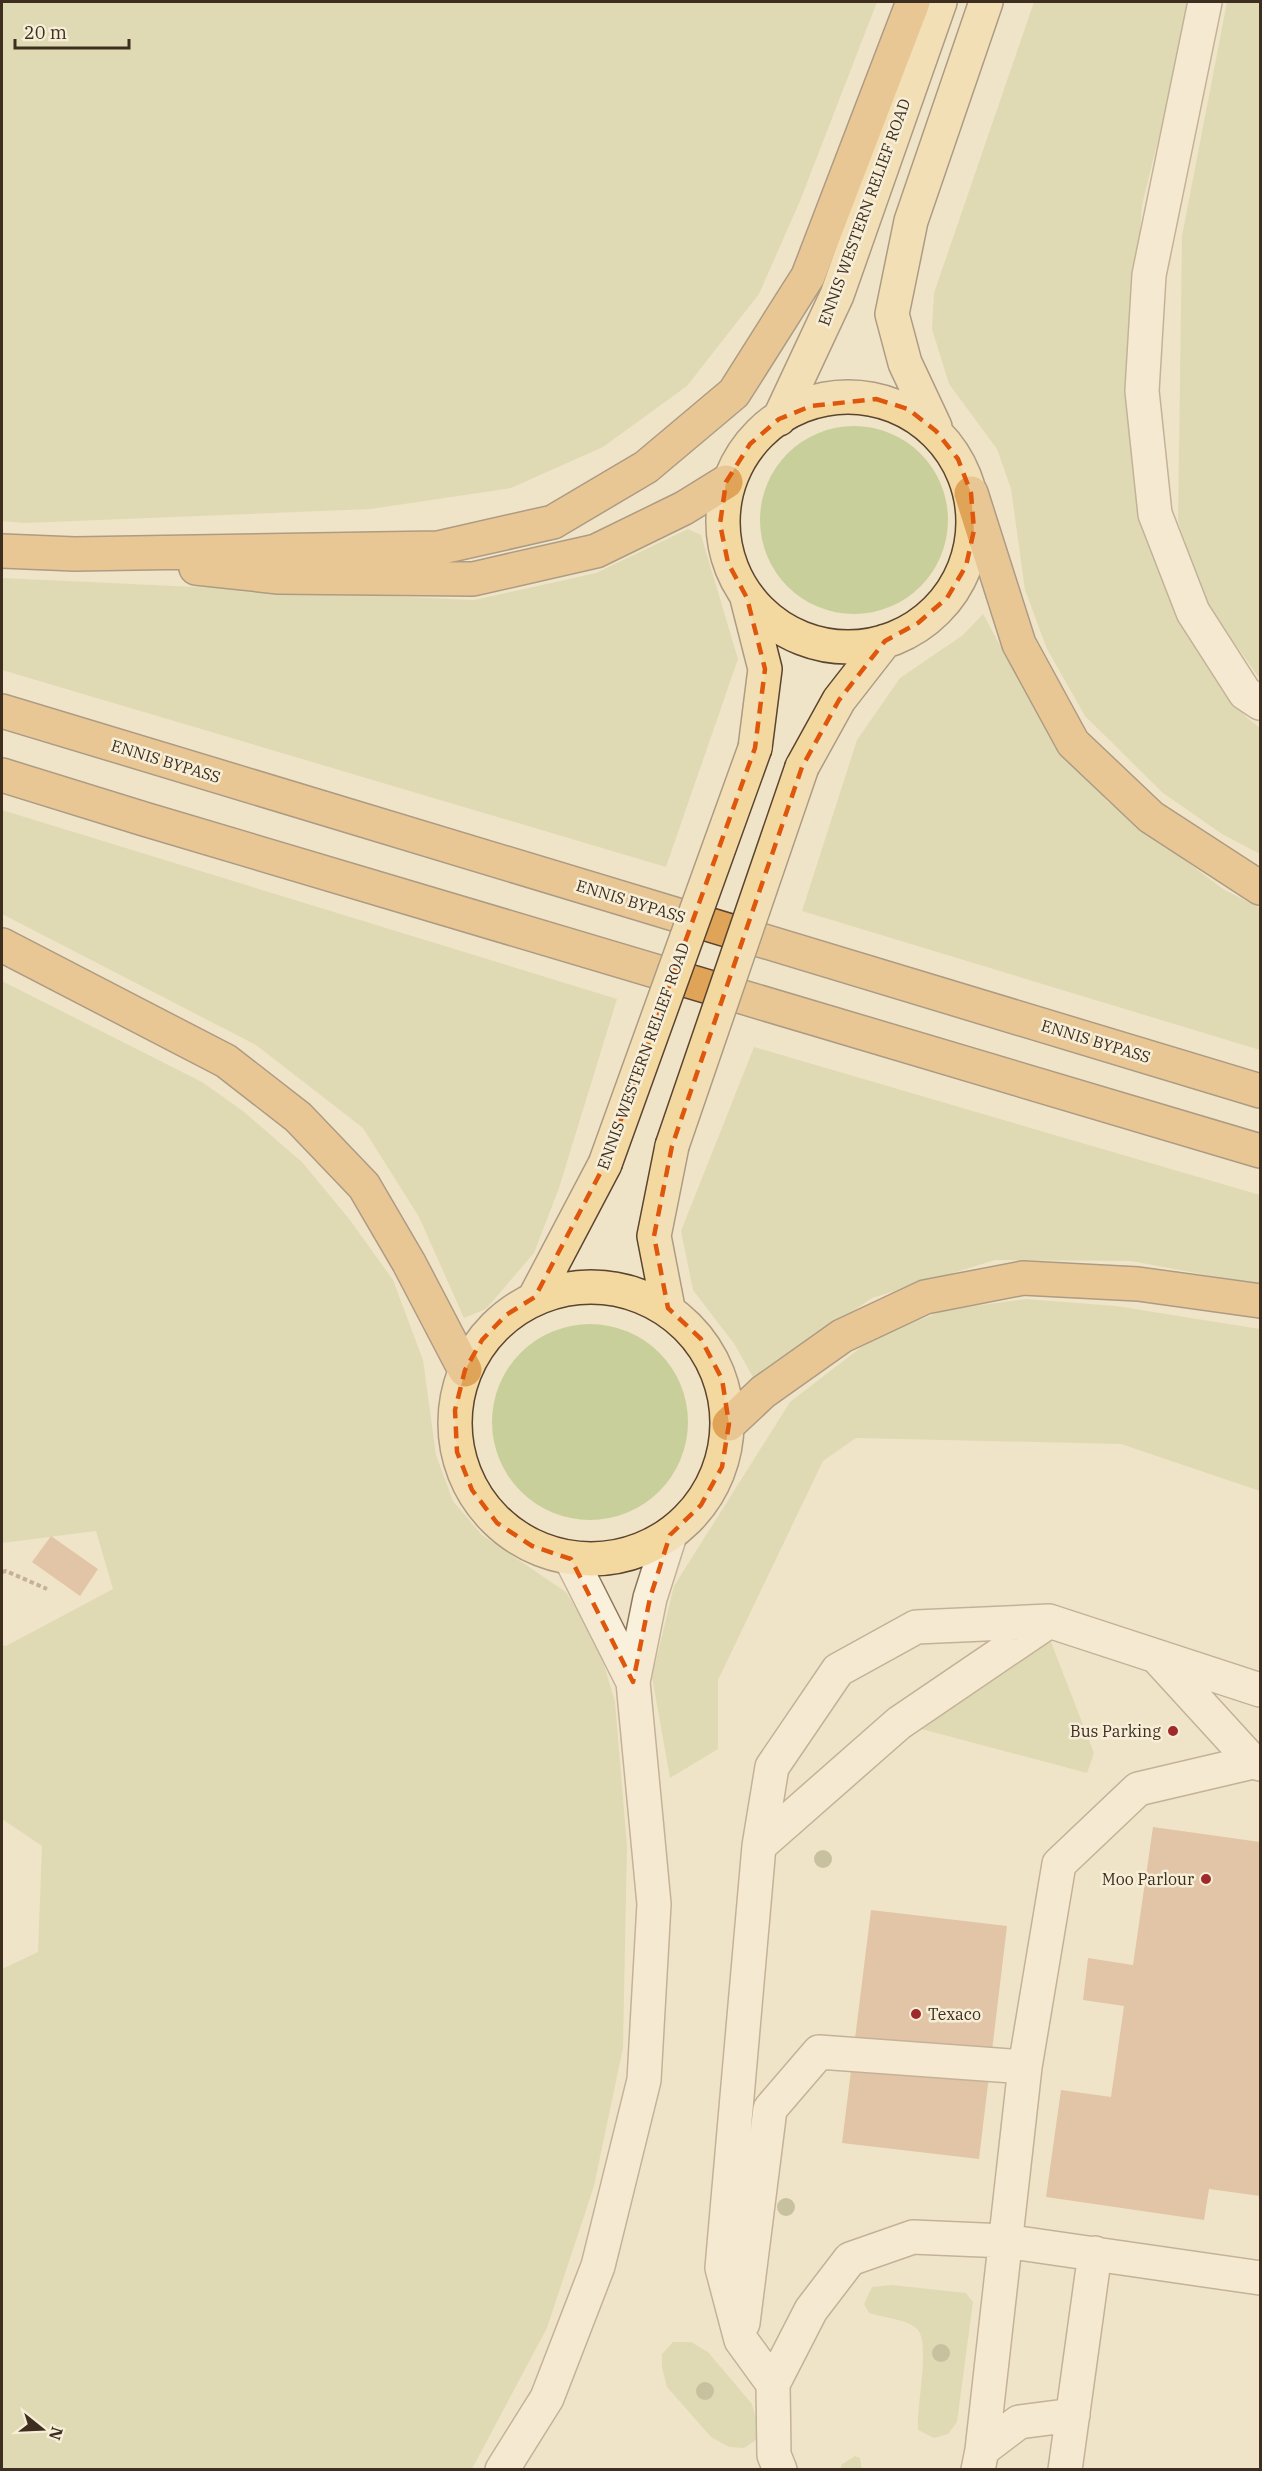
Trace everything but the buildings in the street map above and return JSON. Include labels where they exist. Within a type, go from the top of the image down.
[{"type":"highway","points":[[2,551],[75,554],[438,548],[553,522],[646,467],[734,393],[808,276],[913,2]]},
{"type":"highway","points":[[75,554],[279,578],[473,579],[596,551],[684,508],[726,482]]},
{"type":"highway","points":[[971,493],[1019,644],[1073,743],[1151,817],[1260,888]]},
{"type":"highway","name":"ENNIS BYPASS","points":[[2,711],[1260,1091]]},
{"type":"highway","points":[[2,775],[1260,1151]]},
{"type":"highway","points":[[2,945],[226,1061],[298,1117],[364,1186],[409,1263],[465,1370]]},
{"type":"highway","points":[[729,1424],[764,1392],[842,1336],[925,1297],[1023,1278],[1138,1284],[1260,1302]]},
{"type":"main road","name":"ENNIS WESTERN RELIEF ROAD","points":[[779,419],[837,295],[940,2]]},
{"type":"main road","points":[[936,431],[908,410],[876,399],[843,399],[811,405],[779,419],[750,444],[726,482],[720,524],[728,563],[747,598],[776,626],[811,642],[848,647],[885,641],[918,623],[946,598],[966,566],[974,530],[971,493],[958,459],[936,431],[905,363],[892,314],[911,221],[986,2]]},
{"type":"main road","name":"ENNIS WESTERN RELIEF ROAD","points":[[535,1297],[605,1164],[755,748],[765,669],[747,598]]},
{"type":"main road","points":[[668,1308],[654,1236],[672,1146],[802,767],[839,700],[885,641]]},
{"type":"main road","points":[[580,1286],[625,1289],[668,1308],[700,1339],[722,1379],[729,1424],[722,1467],[701,1505],[670,1535],[639,1552],[606,1560],[571,1559],[532,1546],[497,1523],[472,1490],[458,1452],[455,1410],[465,1370],[482,1340],[506,1316],[535,1297],[580,1286]]},
{"type":"street","points":[[1205,2],[1149,275],[1142,391],[1155,514],[1193,612],[1245,693],[1260,703]]},
{"type":"street","points":[[502,2469],[547,2398],[598,2266],[644,2080],[654,1904],[633,1682],[650,1598],[670,1535]]},
{"type":"street","points":[[571,1559],[633,1682]]},
{"type":"street","points":[[759,1846],[899,1723],[1049,1621]]},
{"type":"street","points":[[773,2384],[741,2340],[722,2268],[759,1846],[772,1767],[838,1670],[916,1627],[1049,1621],[1260,1690]]},
{"type":"street","points":[[1156,1656],[1257,1763]]},
{"type":"street","points":[[980,2460],[1025,2067],[1059,1864],[1138,1789],[1257,1763]]},
{"type":"street","points":[[741,2340],[770,2109],[819,2052],[1025,2067]]},
{"type":"street","points":[[774,2465],[773,2384],[811,2310],[850,2259],[913,2237],[1005,2241],[1260,2278]]},
{"type":"street","points":[[1065,2469],[1095,2253]]},
{"type":"street","points":[[980,2460],[1018,2422],[1073,2415]]},
{"type":"path","points":[[2,1572],[6,1571],[47,1589]]},
{"type":"highlighted area","points":[[876,399],[908,409],[936,431],[958,459],[971,493],[974,530],[966,566],[947,598],[918,623],[885,641],[839,700],[802,767],[672,1146],[654,1236],[668,1308],[701,1339],[722,1379],[729,1424],[722,1467],[701,1505],[670,1535],[650,1598],[633,1682],[571,1559],[532,1546],[497,1523],[472,1490],[457,1452],[455,1410],[465,1370],[482,1340],[506,1315],[535,1297],[605,1164],[755,748],[765,669],[747,598],[728,563],[720,524],[726,482],[750,444],[779,419],[811,406]]},
{"type":"green space","points":[[2,2],[877,2],[800,201],[759,294],[687,386],[603,447],[511,488],[371,509],[25,523],[2,521]]},
{"type":"green space","points":[[1034,2],[1192,2],[1142,205],[1127,416],[1144,535],[1189,634],[1246,717],[1260,728],[1260,854],[1222,834],[1163,793],[1085,716],[1047,649],[1025,590],[1011,489],[997,449],[949,384],[932,329],[934,293]]},
{"type":"green space","points":[[1227,2],[1260,2],[1260,679],[1206,603],[1178,521],[1182,236]]},
{"type":"green space","points":[[854,426],[881,430],[898,437],[920,454],[937,476],[944,493],[948,520],[944,547],[937,564],[920,586],[898,603],[881,610],[854,614],[827,610],[810,603],[788,586],[771,564],[764,547],[760,520],[764,493],[771,476],[788,454],[810,437],[827,430]]},
{"type":"green space","points":[[688,529],[701,535],[738,659],[666,867],[2,670],[2,578],[474,600],[596,573]]},
{"type":"green space","points":[[983,614],[1039,716],[1107,801],[1223,889],[1260,908],[1260,1050],[802,911],[857,740],[900,678],[963,635]]},
{"type":"green space","points":[[2,810],[617,999],[559,1188],[534,1253],[486,1309],[464,1318],[419,1217],[363,1128],[256,1045],[2,914]]},
{"type":"green space","points":[[2,981],[202,1082],[243,1111],[302,1162],[350,1220],[393,1280],[423,1360],[436,1455],[453,1501],[482,1535],[566,1592],[598,1644],[615,1702],[627,1846],[623,2048],[594,2186],[547,2328],[472,2469],[2,2469],[2,1969],[38,1952],[42,1846],[2,1819],[2,1645],[6,1646],[113,1589],[96,1531],[2,1543]]},
{"type":"green space","points":[[754,1047],[1260,1195],[1260,1285],[1131,1261],[995,1260],[872,1298],[754,1379],[735,1345],[693,1290],[681,1231]]},
{"type":"green space","points":[[1026,1299],[1116,1306],[1260,1329],[1260,1491],[1121,1444],[856,1438],[823,1461],[718,1680],[718,1749],[670,1778],[652,1677],[674,1586],[790,1402],[873,1338],[945,1310]]},
{"type":"green space","points":[[590,1324],[609,1326],[636,1336],[652,1346],[666,1360],[680,1385],[686,1403],[688,1422],[686,1441],[676,1468],[666,1484],[652,1498],[627,1512],[609,1518],[590,1520],[571,1518],[544,1508],[528,1498],[514,1484],[500,1459],[494,1441],[492,1422],[494,1403],[504,1376],[514,1360],[528,1346],[553,1332],[571,1326]]},
{"type":"green space","points":[[1029,1635],[1051,1642],[1094,1753],[1087,1773],[899,1723]]},
{"type":"green space","points":[[892,2285],[966,2293],[973,2302],[957,2422],[948,2434],[934,2438],[918,2430],[923,2347],[917,2329],[902,2321],[869,2313],[864,2304],[872,2287]]},
{"type":"green space","points":[[673,2342],[691,2342],[708,2352],[752,2404],[758,2426],[756,2440],[744,2448],[729,2447],[711,2437],[667,2387],[662,2368],[662,2354]]},
{"type":"green space","points":[[855,2456],[860,2458],[862,2469],[841,2469],[841,2465]]},
{"type":"place","name":"Bus Parking","points":[[1173,1731]]},
{"type":"place","name":"Moo Parlour","points":[[1206,1879]]},
{"type":"place","name":"Texaco","points":[[916,2014]]}]
